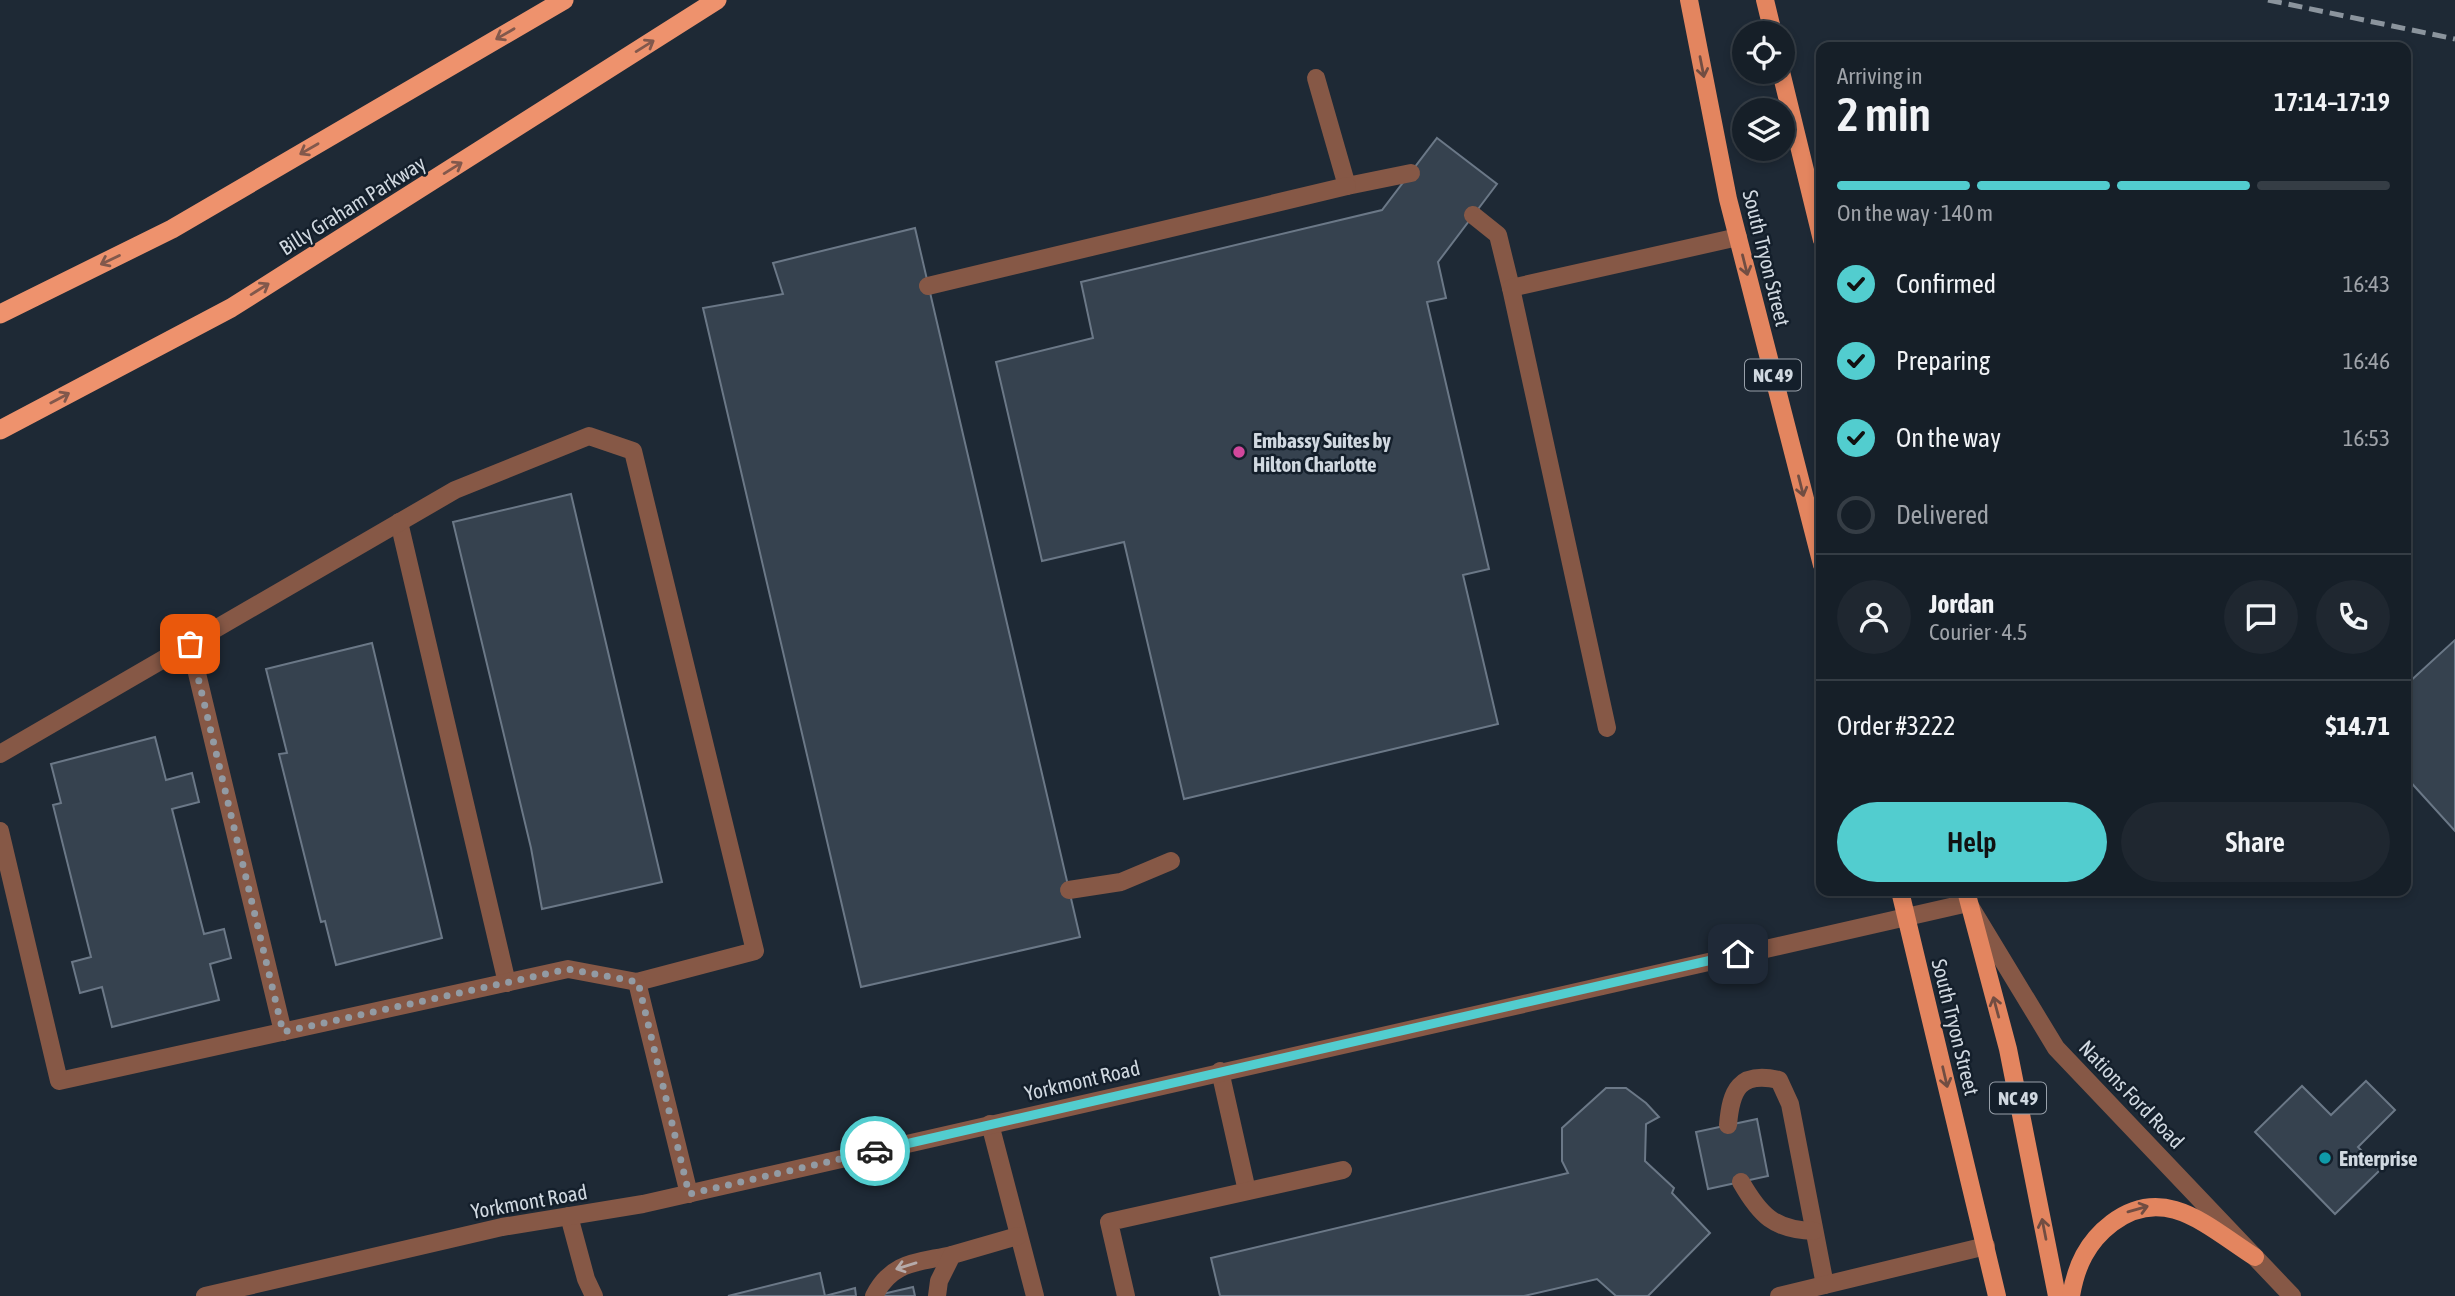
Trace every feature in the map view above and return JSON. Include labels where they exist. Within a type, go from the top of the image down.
[{"type":"highway","points":[[0,314],[172,229],[564,0]]},
{"type":"highway","name":"Billy Graham Parkway","points":[[0,430],[231,307],[717,0]]},
{"type":"main road","name":"South Tryon Street","points":[[1689,0],[1738,237],[1816,542]]},
{"type":"main road","points":[[1785,84],[1816,215]]},
{"type":"main road","name":"South Tryon Street","points":[[1900,896],[1997,1296]]},
{"type":"main road","name":"South Tryon Street","points":[[1967,897],[2008,1049],[2057,1296]]},
{"type":"main road","points":[[2071,1296],[2081,1257],[2101,1231],[2137,1207],[2163,1205],[2188,1214],[2255,1256]]},
{"type":"street","points":[[1316,78],[1347,186]]},
{"type":"street","points":[[928,286],[1411,173]]},
{"type":"street","points":[[1473,215],[1498,235],[1607,728]]},
{"type":"street","points":[[1511,288],[1738,237]]},
{"type":"street","points":[[0,754],[455,489],[589,436],[632,451],[755,951],[638,982],[568,969],[59,1081],[0,831]]},
{"type":"street","points":[[399,522],[507,983]]},
{"type":"street","points":[[190,644],[283,1032]]},
{"type":"street","points":[[1069,890],[1122,882],[1171,861]]},
{"type":"street","name":"Yorkmont Road","points":[[205,1296],[502,1227],[689,1194],[1905,916],[1967,897]]},
{"type":"street","name":"Nations Ford Road","points":[[1967,897],[2056,1048],[2292,1296]]},
{"type":"street","points":[[638,982],[689,1194]]},
{"type":"street","points":[[1220,1071],[1247,1191]]},
{"type":"street","points":[[1728,1125],[1730,1100],[1741,1083],[1759,1076],[1779,1080],[1790,1104],[1825,1284]]},
{"type":"street","points":[[990,1124],[1035,1296]]},
{"type":"street","points":[[1126,1296],[1109,1222],[1343,1170]]},
{"type":"street","points":[[1741,1182],[1757,1209],[1777,1224],[1795,1231],[1814,1231]]},
{"type":"street","points":[[569,1216],[586,1279],[594,1296]]},
{"type":"street","points":[[874,1296],[883,1278],[899,1267],[1018,1236]]},
{"type":"street","points":[[1779,1296],[1986,1246]]},
{"type":"street","points":[[937,1296],[939,1281],[952,1255]]},
{"type":"building","name":"Embassy Suites by Hilton Charlotte","points":[[1437,138],[1497,184],[1438,262],[1446,298],[1427,302],[1489,569],[1463,575],[1498,724],[1184,799],[1124,542],[1042,561],[996,362],[1093,338],[1081,282],[1382,210]]},
{"type":"building","points":[[915,228],[1080,937],[861,987],[703,308],[783,294],[773,263]]},
{"type":"building","points":[[571,494],[662,882],[542,909],[531,848],[453,522]]},
{"type":"building","points":[[2455,640],[2455,831],[2411,783],[2411,680]]},
{"type":"building","points":[[372,643],[442,938],[336,965],[325,921],[321,922],[279,754],[287,753],[266,669]]},
{"type":"building","points":[[155,737],[166,780],[192,773],[199,802],[172,809],[204,934],[224,929],[231,958],[210,964],[219,1000],[112,1027],[102,987],[80,993],[72,962],[91,957],[53,805],[61,803],[51,764]]},
{"type":"building","name":"Enterprise","points":[[2366,1081],[2395,1110],[2358,1147],[2380,1170],[2335,1214],[2255,1132],[2302,1086],[2331,1115]]},
{"type":"building","points":[[1606,1088],[1626,1088],[1659,1117],[1646,1124],[1645,1161],[1674,1188],[1672,1193],[1710,1233],[1648,1296],[1616,1296],[1597,1279],[1524,1296],[1220,1296],[1211,1258],[1568,1173],[1562,1161],[1562,1128]]},
{"type":"building","points":[[1757,1119],[1768,1176],[1708,1189],[1696,1132]]},
{"type":"building","points":[[820,1273],[825,1296],[728,1296]]},
{"type":"building","points":[[913,1287],[915,1296],[874,1296]]},
{"type":"building","points":[[855,1288],[856,1296],[825,1296]]},
{"type":"railway","points":[[2268,0],[2455,39]]},
{"type":"way so far","points":[[190,644],[283,1032],[568,969],[638,982],[689,1194],[875,1151]]},
{"type":"place","name":"Embassy Suites by Hilton Charlotte","points":[[1239,452]]},
{"type":"place","name":"Enterprise","points":[[2325,1158]]},
{"type":"route","points":[[875,1151],[1738,954]]}]
